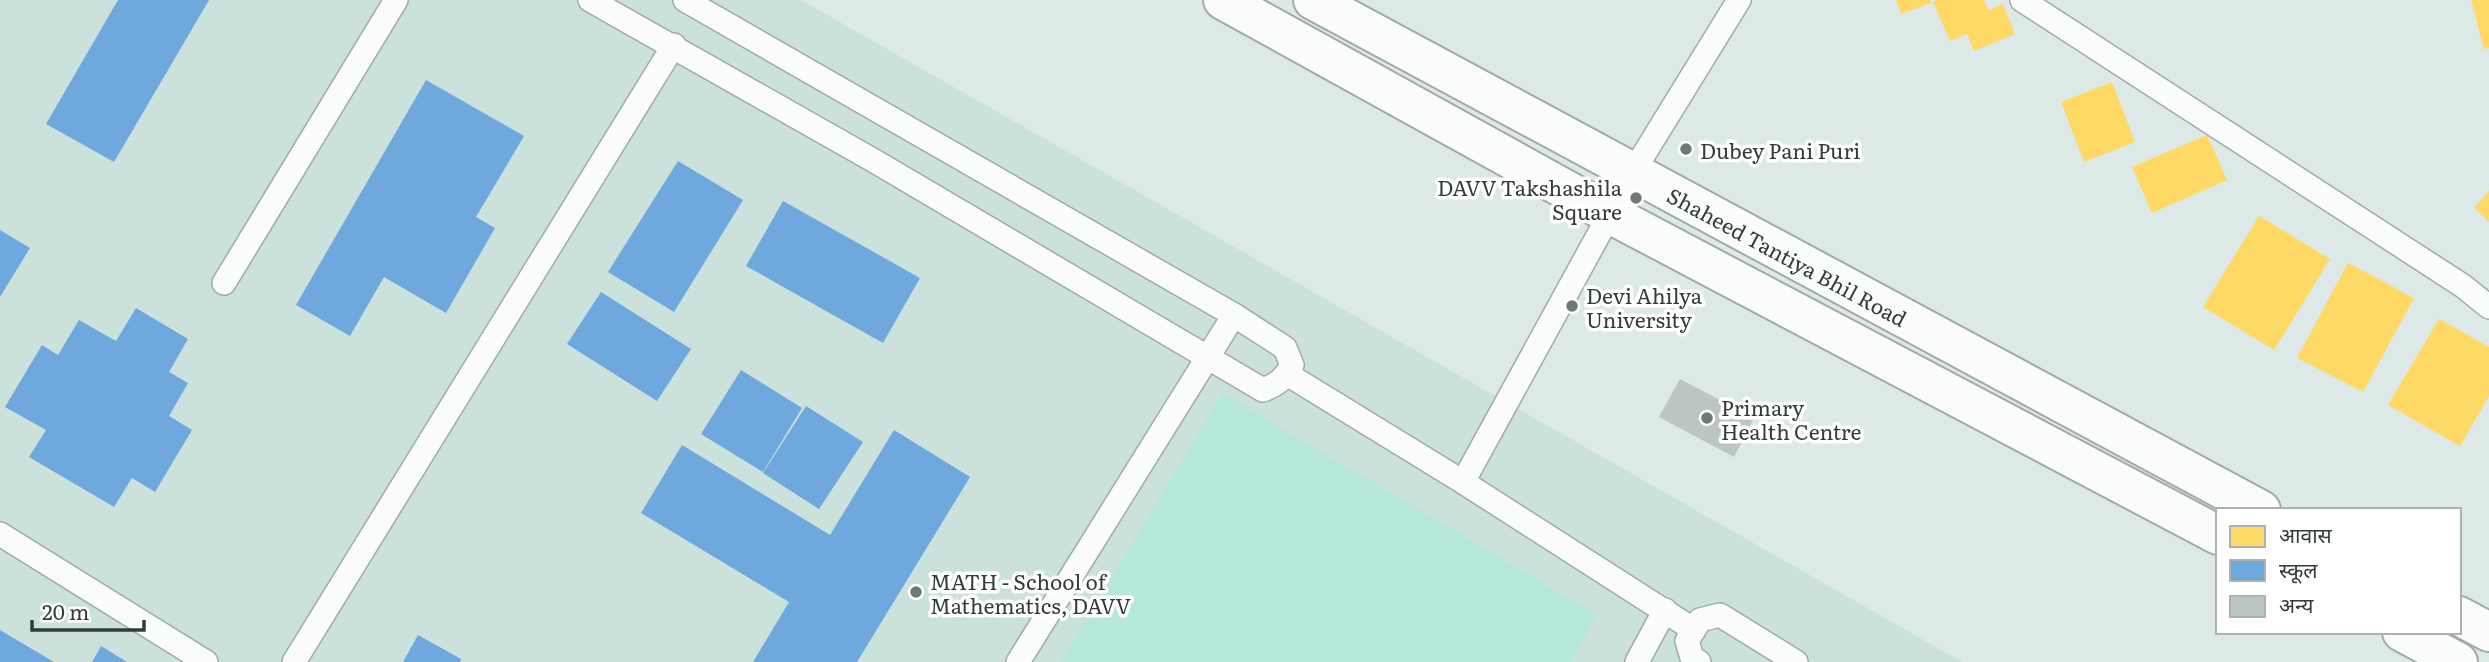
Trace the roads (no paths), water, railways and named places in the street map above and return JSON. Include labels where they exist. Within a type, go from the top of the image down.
[{"type":"main road","points":[[1223,0],[1610,214],[2216,534]]},
{"type":"main road","name":"Shaheed Tantiya Bhil Road","points":[[1313,0],[2257,508]]},
{"type":"main road","points":[[2461,617],[2489,632]]},
{"type":"main road","points":[[2406,634],[2458,662]]},
{"type":"lane","points":[[224,283],[396,0]]},
{"type":"lane","points":[[590,0],[674,46],[1263,390],[1281,383],[1287,374],[1292,365],[1285,348],[1234,315],[685,0]]},
{"type":"lane","points":[[1463,482],[1633,172],[1739,0]]},
{"type":"lane","points":[[2022,0],[2463,286],[2489,307]]},
{"type":"lane","points":[[294,662],[674,46]]},
{"type":"lane","points":[[1018,662],[1234,315]]},
{"type":"lane","points":[[1287,374],[1463,482],[1694,630]]},
{"type":"lane","points":[[0,534],[206,662]]},
{"type":"lane","points":[[1637,662],[1665,610]]},
{"type":"lane","points":[[1699,662],[1692,658],[1687,641],[1700,620],[1720,615],[1796,662]]},
{"type":"place","name":"Dubey Pani Puri","points":[[1686,149]]},
{"type":"place","name":"DAVV Takshashila Square","points":[[1636,198]]},
{"type":"place","name":"Devi Ahilya University","points":[[1572,306]]},
{"type":"place","name":"Primary Health Centre","points":[[1707,418]]},
{"type":"place","name":"MATH - School of Mathematics, DAVV","points":[[916,592]]}]
